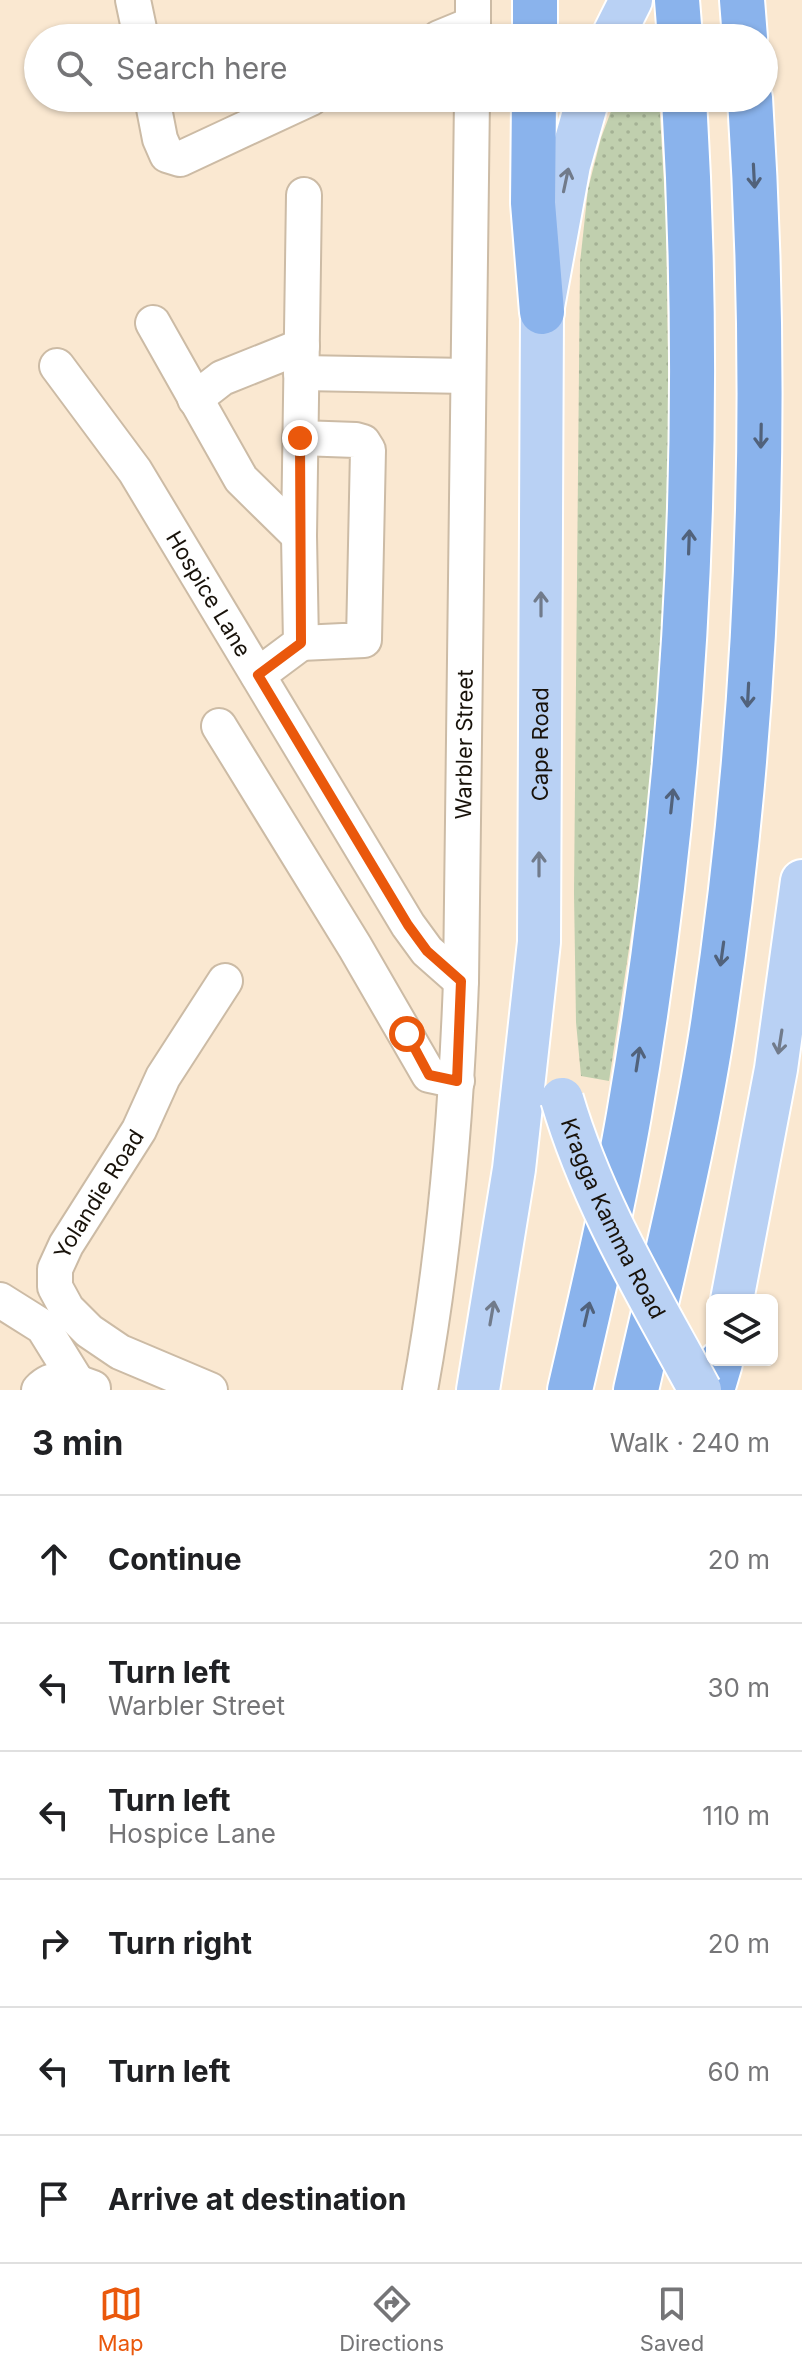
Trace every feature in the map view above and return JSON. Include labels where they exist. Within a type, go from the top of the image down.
[{"type":"highway","points":[[535,0],[535,24]]},
{"type":"highway","points":[[677,0],[679,24]]},
{"type":"highway","points":[[742,0],[744,24]]},
{"type":"highway","points":[[534,112],[533,203],[542,312]]},
{"type":"highway","points":[[570,1390],[615,1194],[640,1047],[666,859],[680,710],[690,533],[693,398],[685,112]]},
{"type":"highway","points":[[636,1390],[696,1119],[712,1032],[741,797],[755,590],[761,382],[751,112]]},
{"type":"main road","name":"Cape Road","points":[[478,1390],[514,1169],[539,942],[542,312],[569,165],[584,112]]},
{"type":"main road","points":[[733,1294],[776,1069],[802,881]]},
{"type":"main road","name":"Kragga Kamma Road","points":[[539,942],[546,1021],[562,1099],[602,1210],[714,1379]]},
{"type":"street","points":[[133,0],[138,24]]},
{"type":"street","points":[[155,112],[167,155],[180,159],[281,112]]},
{"type":"street","name":"Warbler Street","points":[[420,1390],[446,1223],[457,1081],[461,981],[472,112]]},
{"type":"street","points":[[301,643],[299,536],[304,195]]},
{"type":"street","points":[[153,323],[241,479],[299,536]]},
{"type":"street","points":[[195,399],[222,378],[302,360],[468,376]]},
{"type":"street","name":"Hospice Lane","points":[[57,366],[135,471],[408,925],[427,951],[461,981]]},
{"type":"street","points":[[258,675],[301,643],[364,640],[367,445],[356,440],[300,438]]},
{"type":"street","points":[[219,726],[370,971],[429,1075],[457,1081]]},
{"type":"street","name":"Yolandie Road","points":[[210,1390],[120,1352],[89,1331],[67,1309],[55,1287],[55,1269],[66,1245],[139,1130],[163,1077],[225,981]]},
{"type":"street","points":[[0,1300],[43,1327],[87,1386]]},
{"type":"street","points":[[39,1390],[53,1381],[87,1386]]},
{"type":"green space","points":[[611,112],[660,112],[666,217],[670,491],[659,683],[642,862],[609,1081],[581,1076],[576,1022],[574,893],[580,263],[588,189]]},
{"type":"route","points":[[300,438],[301,643],[258,675],[408,925],[427,951],[461,981],[457,1081],[429,1075],[407,1034]]}]
